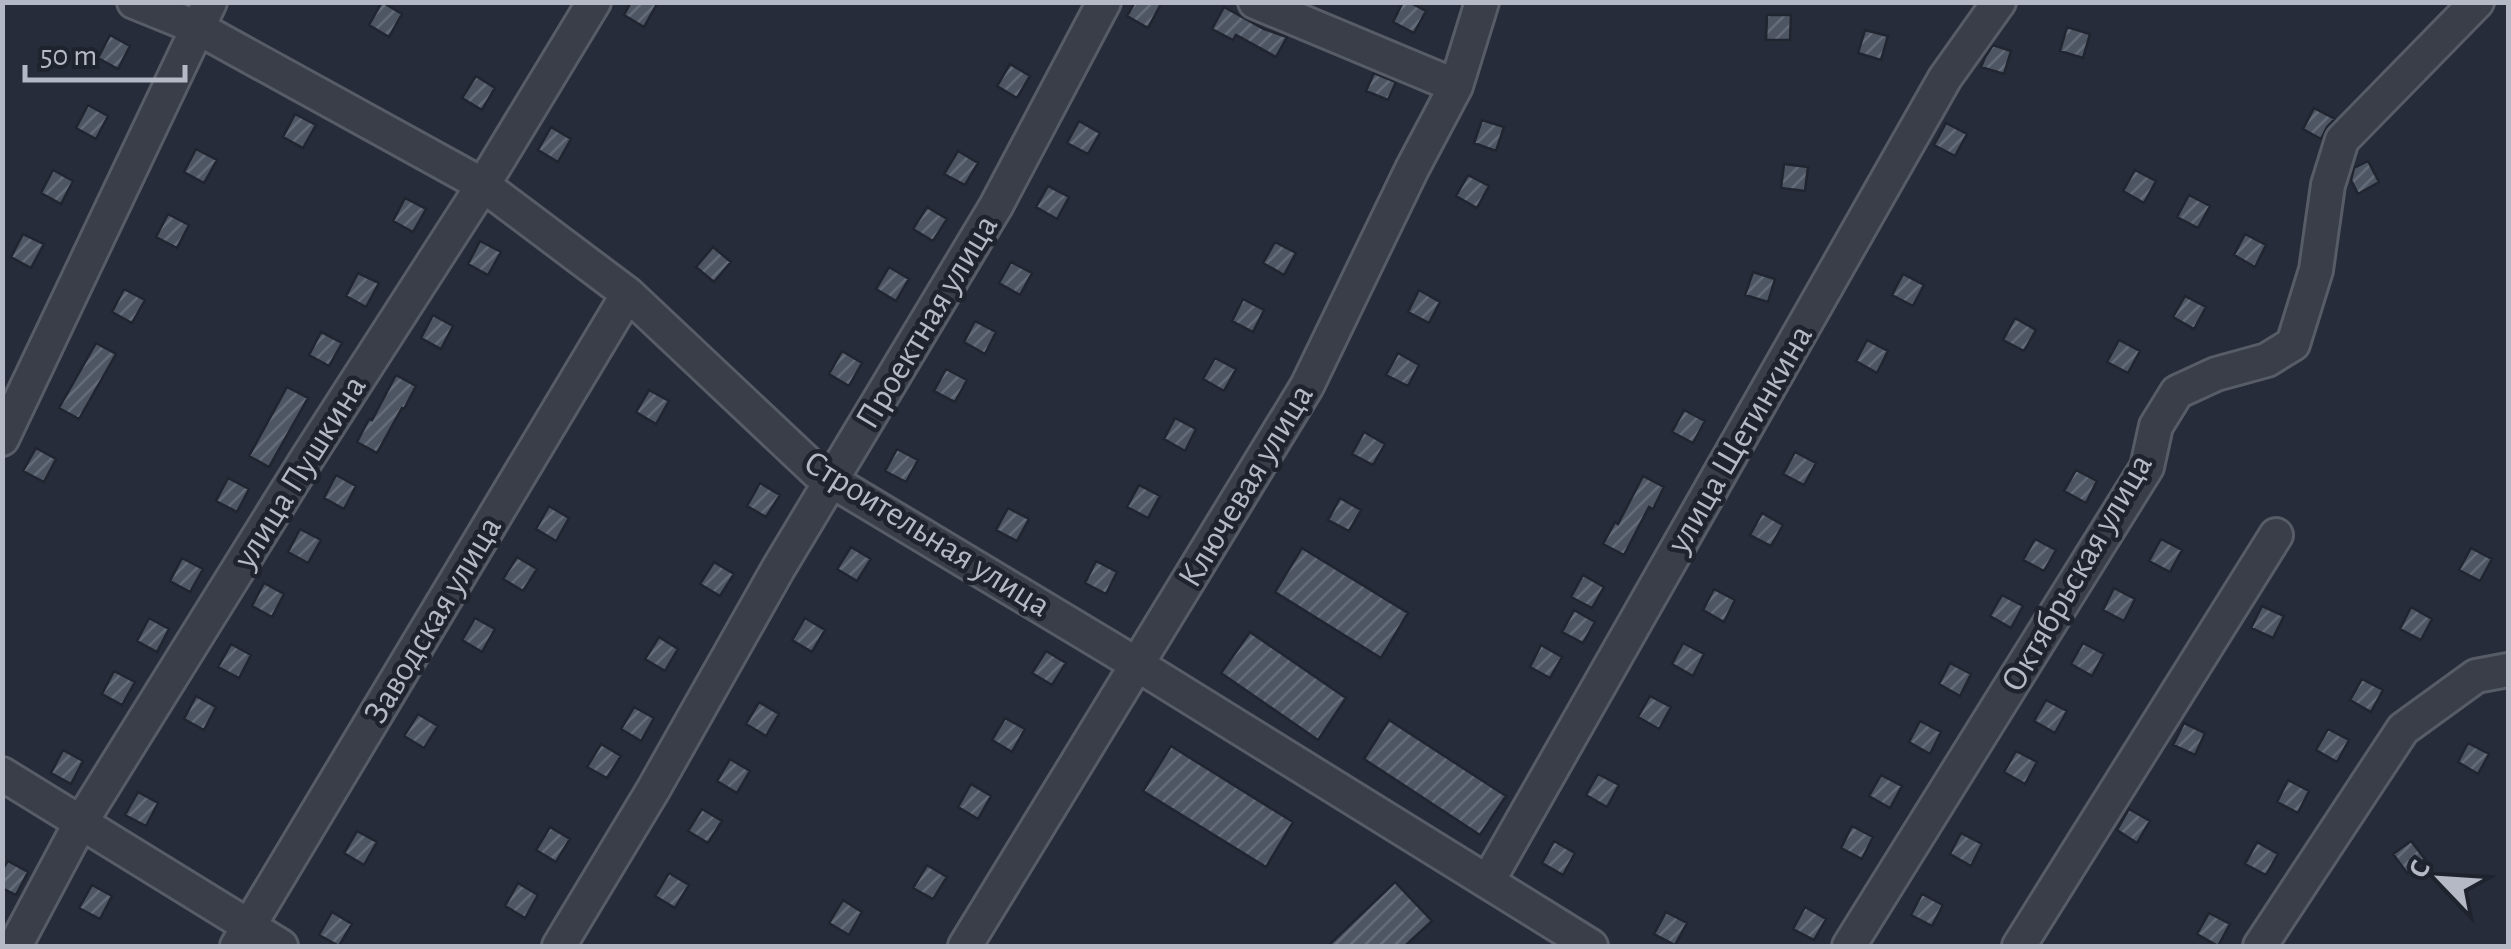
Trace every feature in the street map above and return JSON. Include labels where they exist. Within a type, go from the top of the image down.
[{"type":"street","name":"Строительная улица","points":[[134,2],[204,15],[483,185],[628,294],[817,472],[1138,665],[1591,946]]},
{"type":"street","name":"улица Пушкина","points":[[15,946],[82,822],[594,2]]},
{"type":"street","name":"Проектная улица","points":[[559,946],[996,206],[1104,2]]},
{"type":"street","points":[[1255,2],[1456,86]]},
{"type":"street","name":"Ключевая улица","points":[[965,946],[1307,386],[1456,86],[1482,2]]},
{"type":"street","name":"улица Щетинкина","points":[[1488,881],[1945,78],[1998,2]]},
{"type":"street","name":"Октябрьская улица","points":[[1850,946],[2147,467],[2156,426],[2177,392],[2216,374],[2267,360],[2293,344],[2316,270],[2328,185],[2342,140],[2476,2]]},
{"type":"street","points":[[2,440],[204,15]]},
{"type":"street","name":"Заводская улица","points":[[244,937],[628,294]]},
{"type":"street","points":[[2019,946],[2276,535]]},
{"type":"street","points":[[2260,946],[2403,730],[2476,676],[2508,670]]},
{"type":"street","points":[[2,774],[82,822],[244,937],[281,946]]},
{"type":"building","points":[[382,2],[402,14],[389,37],[369,25]]},
{"type":"building","points":[[631,2],[658,2],[644,27],[624,15]]},
{"type":"building","points":[[1135,2],[1162,2],[1148,28],[1127,16]]},
{"type":"building","points":[[1403,2],[1426,11],[1414,33],[1393,22]]},
{"type":"building","points":[[1224,7],[1287,37],[1276,57],[1236,35],[1233,40],[1212,29]]},
{"type":"building","points":[[1767,15],[1791,15],[1790,40],[1766,40]]},
{"type":"building","points":[[2067,27],[2090,34],[2083,58],[2060,51]]},
{"type":"building","points":[[1865,30],[1888,36],[1881,60],[1858,53]]},
{"type":"building","points":[[110,35],[130,46],[118,69],[98,58]]},
{"type":"building","points":[[1993,45],[2011,51],[2004,74],[1981,67]]},
{"type":"building","points":[[1010,64],[1030,76],[1017,98],[997,86]]},
{"type":"building","points":[[1374,73],[1396,82],[1388,100],[1366,91]]},
{"type":"building","points":[[476,76],[495,88],[482,110],[462,98]]},
{"type":"building","points":[[88,105],[108,116],[96,139],[76,128]]},
{"type":"building","points":[[2314,108],[2335,119],[2321,139],[2303,129]]},
{"type":"building","points":[[295,114],[316,125],[303,148],[283,137]]},
{"type":"building","points":[[1482,120],[1504,127],[1496,151],[1474,143]]},
{"type":"building","points":[[1079,121],[1100,133],[1088,154],[1067,143]]},
{"type":"building","points":[[1946,123],[1967,134],[1955,156],[1934,145]]},
{"type":"building","points":[[551,127],[571,139],[558,162],[538,150]]},
{"type":"building","points":[[196,149],[217,160],[204,183],[184,172]]},
{"type":"building","points":[[958,151],[978,163],[965,185],[944,174]]},
{"type":"building","points":[[2368,161],[2379,182],[2358,194],[2351,180],[2354,168]]},
{"type":"building","points":[[1784,164],[1808,167],[1805,191],[1781,188]]},
{"type":"building","points":[[53,170],[73,181],[61,204],[41,193]]},
{"type":"building","points":[[2135,170],[2156,181],[2144,203],[2123,191]]},
{"type":"building","points":[[1468,175],[1489,186],[1477,208],[1456,196]]},
{"type":"building","points":[[1048,186],[1069,197],[1057,219],[1036,207]]},
{"type":"building","points":[[2189,195],[2210,206],[2198,228],[2177,217]]},
{"type":"building","points":[[405,198],[426,209],[413,232],[393,221]]},
{"type":"building","points":[[927,207],[947,219],[933,241],[913,229]]},
{"type":"building","points":[[168,214],[189,225],[177,248],[156,237]]},
{"type":"building","points":[[23,234],[44,244],[31,268],[11,257]]},
{"type":"building","points":[[2245,234],[2266,245],[2255,267],[2234,255]]},
{"type":"building","points":[[480,241],[501,252],[488,275],[468,264]]},
{"type":"building","points":[[1275,242],[1296,253],[1284,275],[1263,263]]},
{"type":"building","points":[[713,247],[731,262],[714,282],[696,267]]},
{"type":"building","points":[[1011,262],[1032,273],[1020,295],[999,283]]},
{"type":"building","points":[[889,267],[909,279],[896,301],[876,289]]},
{"type":"building","points":[[1753,272],[1775,279],[1768,302],[1745,295]]},
{"type":"building","points":[[358,273],[379,283],[366,307],[346,296]]},
{"type":"building","points":[[1903,274],[1924,285],[1913,306],[1892,295]]},
{"type":"building","points":[[124,289],[145,300],[132,323],[112,312]]},
{"type":"building","points":[[1419,290],[1440,302],[1429,323],[1408,312]]},
{"type":"building","points":[[2185,296],[2206,307],[2194,329],[2173,317]]},
{"type":"building","points":[[1243,299],[1264,310],[1253,332],[1232,321]]},
{"type":"building","points":[[433,315],[453,326],[441,349],[421,338]]},
{"type":"building","points":[[2015,318],[2036,330],[2024,351],[2003,340]]},
{"type":"building","points":[[975,321],[996,332],[985,354],[964,342]]},
{"type":"building","points":[[321,332],[342,343],[329,366],[309,355]]},
{"type":"building","points":[[1867,340],[1888,351],[1877,373],[1856,361]]},
{"type":"building","points":[[2119,340],[2140,351],[2128,373],[2107,362]]},
{"type":"building","points":[[96,343],[116,354],[79,419],[59,408]]},
{"type":"building","points":[[842,351],[862,363],[849,386],[829,374]]},
{"type":"building","points":[[1398,353],[1419,365],[1408,386],[1386,375]]},
{"type":"building","points":[[1215,358],[1236,369],[1224,391],[1203,379]]},
{"type":"building","points":[[946,369],[967,380],[955,402],[934,391]]},
{"type":"building","points":[[396,375],[416,386],[377,453],[357,442]]},
{"type":"building","points":[[287,387],[308,398],[269,467],[249,456]]},
{"type":"building","points":[[649,390],[669,401],[656,424],[636,412]]},
{"type":"building","points":[[1684,410],[1705,421],[1693,443],[1672,432]]},
{"type":"building","points":[[1175,418],[1196,429],[1185,451],[1164,439]]},
{"type":"building","points":[[1364,432],[1385,444],[1373,465],[1352,454]]},
{"type":"building","points":[[36,448],[56,459],[44,482],[23,471]]},
{"type":"building","points":[[897,449],[918,460],[906,482],[885,471]]},
{"type":"building","points":[[1795,452],[1816,463],[1804,485],[1783,474]]},
{"type":"building","points":[[2076,470],[2097,481],[2086,503],[2064,491]]},
{"type":"building","points":[[336,475],[356,486],[344,509],[324,498]]},
{"type":"building","points":[[1643,476],[1664,487],[1624,555],[1603,544]]},
{"type":"building","points":[[228,478],[249,489],[237,512],[216,501]]},
{"type":"building","points":[[760,483],[780,495],[766,517],[747,506]]},
{"type":"building","points":[[1139,485],[1160,496],[1148,518],[1127,507]]},
{"type":"building","points":[[1340,498],[1361,510],[1349,531],[1328,520]]},
{"type":"building","points":[[549,506],[569,518],[556,541],[536,529]]},
{"type":"building","points":[[1008,508],[1029,519],[1017,541],[996,530]]},
{"type":"building","points":[[1762,513],[1783,525],[1771,546],[1750,535]]},
{"type":"building","points":[[300,529],[321,540],[308,563],[288,552]]},
{"type":"building","points":[[2035,539],[2056,550],[2044,571],[2023,560]]},
{"type":"building","points":[[2161,539],[2182,550],[2170,572],[2149,561]]},
{"type":"building","points":[[851,547],[871,559],[857,581],[837,569]]},
{"type":"building","points":[[1302,548],[1408,613],[1381,658],[1275,592]]},
{"type":"building","points":[[2471,548],[2492,559],[2480,581],[2459,570]]},
{"type":"building","points":[[517,557],[537,569],[523,591],[503,579]]},
{"type":"building","points":[[182,558],[203,569],[190,592],[170,581]]},
{"type":"building","points":[[1096,561],[1117,572],[1106,594],[1085,583]]},
{"type":"building","points":[[714,562],[734,574],[720,596],[700,584]]},
{"type":"building","points":[[1583,575],[1604,587],[1592,608],[1571,597]]},
{"type":"building","points":[[264,583],[284,594],[272,617],[252,606]]},
{"type":"building","points":[[2114,588],[2135,599],[2124,621],[2103,610]]},
{"type":"building","points":[[1714,589],[1735,600],[1724,622],[1703,610]]},
{"type":"building","points":[[2002,595],[2023,606],[2011,628],[1990,616]]},
{"type":"building","points":[[2262,606],[2284,616],[2273,638],[2251,628]]},
{"type":"building","points":[[2411,607],[2432,619],[2421,640],[2400,629]]},
{"type":"building","points":[[1574,610],[1595,622],[1583,643],[1562,632]]},
{"type":"building","points":[[149,618],[169,629],[157,652],[137,641]]},
{"type":"building","points":[[475,618],[495,629],[482,652],[462,640]]},
{"type":"building","points":[[805,618],[825,630],[812,652],[792,640]]},
{"type":"building","points":[[1250,632],[1346,698],[1318,740],[1221,673]]},
{"type":"building","points":[[659,637],[678,649],[665,671],[645,659]]},
{"type":"building","points":[[1683,643],[1704,654],[1693,676],[1672,664]]},
{"type":"building","points":[[2083,643],[2104,654],[2092,676],[2071,664]]},
{"type":"building","points":[[231,644],[251,655],[239,678],[218,667]]},
{"type":"building","points":[[1541,645],[1562,657],[1550,678],[1530,667]]},
{"type":"building","points":[[1046,651],[1066,663],[1052,685],[1032,673]]},
{"type":"building","points":[[1950,663],[1971,674],[1960,696],[1939,684]]},
{"type":"building","points":[[114,671],[135,682],[122,705],[102,694]]},
{"type":"building","points":[[2362,679],[2383,690],[2371,712],[2350,700]]},
{"type":"building","points":[[196,696],[216,707],[204,730],[184,719]]},
{"type":"building","points":[[1650,696],[1671,707],[1659,729],[1638,717]]},
{"type":"building","points":[[2046,700],[2067,711],[2055,733],[2034,721]]},
{"type":"building","points":[[759,702],[779,714],[766,736],[746,724]]},
{"type":"building","points":[[634,707],[654,718],[641,741],[621,729]]},
{"type":"building","points":[[418,714],[438,726],[424,748],[404,736]]},
{"type":"building","points":[[1005,718],[1025,729],[1012,752],[992,740]]},
{"type":"building","points":[[1389,720],[1506,796],[1480,835],[1364,759]]},
{"type":"building","points":[[1920,721],[1941,732],[1930,754],[1909,742]]},
{"type":"building","points":[[2184,723],[2205,733],[2195,755],[2173,745]]},
{"type":"building","points":[[2328,729],[2349,740],[2337,762],[2316,750]]},
{"type":"building","points":[[2468,743],[2489,754],[2478,774],[2458,762]]},
{"type":"building","points":[[601,744],[621,756],[607,778],[587,767]]},
{"type":"building","points":[[1171,746],[1293,822],[1266,867],[1143,791]]},
{"type":"building","points":[[63,750],[83,761],[71,784],[51,773]]},
{"type":"building","points":[[2016,751],[2037,762],[2025,784],[2004,772]]},
{"type":"building","points":[[730,759],[750,771],[737,793],[717,781]]},
{"type":"building","points":[[1598,774],[1619,785],[1607,807],[1586,795]]},
{"type":"building","points":[[1881,775],[1902,786],[1890,808],[1869,796]]},
{"type":"building","points":[[2288,780],[2309,791],[2298,813],[2277,802]]},
{"type":"building","points":[[971,784],[991,796],[978,819],[958,807]]},
{"type":"building","points":[[138,792],[158,803],[146,826],[125,815]]},
{"type":"building","points":[[702,809],[722,821],[708,843],[688,831]]},
{"type":"building","points":[[2129,809],[2150,821],[2137,843],[2117,830]]},
{"type":"building","points":[[1852,826],[1873,837],[1862,859],[1841,848]]},
{"type":"building","points":[[550,827],[570,839],[556,862],[536,850]]},
{"type":"building","points":[[357,831],[377,842],[364,865],[344,853]]},
{"type":"building","points":[[1961,833],[1982,844],[1971,866],[1950,854]]},
{"type":"building","points":[[1554,841],[1575,853],[1563,875],[1542,863]]},
{"type":"building","points":[[2411,841],[2425,859],[2407,873],[2393,854]]},
{"type":"building","points":[[2257,842],[2278,854],[2266,875],[2245,864]]},
{"type":"building","points":[[8,861],[28,872],[16,895],[2,888],[2,870]]},
{"type":"building","points":[[927,865],[947,877],[933,899],[913,888]]},
{"type":"building","points":[[669,873],[689,885],[675,908],[655,896]]},
{"type":"building","points":[[1395,882],[1432,921],[1405,946],[1328,946]]},
{"type":"building","points":[[518,883],[538,895],[525,918],[505,906]]},
{"type":"building","points":[[92,885],[112,896],[100,919],[79,908]]},
{"type":"building","points":[[1922,894],[1943,905],[1932,926],[1911,915]]},
{"type":"building","points":[[843,900],[862,912],[849,935],[829,923]]},
{"type":"building","points":[[1805,907],[1826,919],[1814,940],[1793,929]]},
{"type":"building","points":[[332,912],[352,924],[339,946],[319,935]]},
{"type":"building","points":[[1666,912],[1687,923],[1675,945],[1654,934]]},
{"type":"building","points":[[2209,913],[2230,924],[2218,946],[2197,934]]}]
